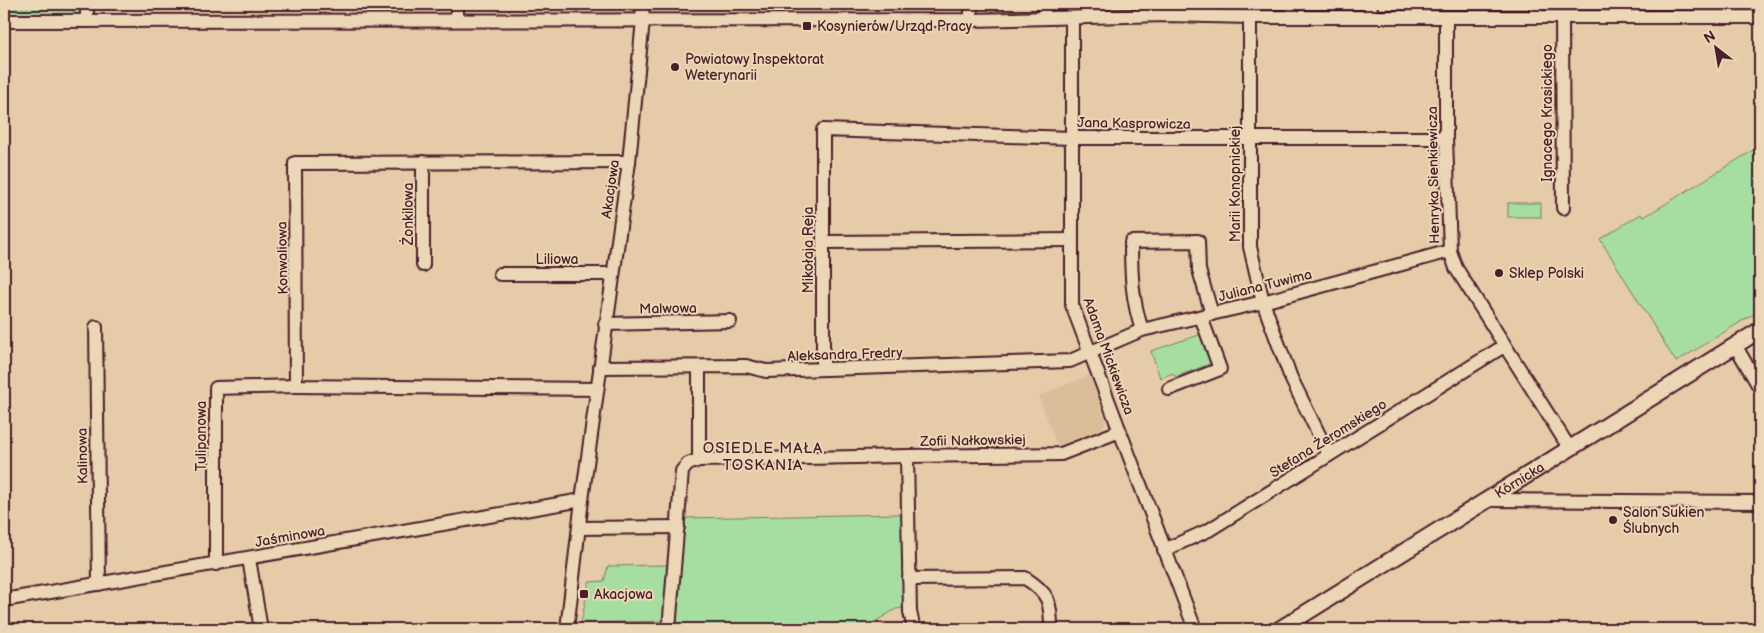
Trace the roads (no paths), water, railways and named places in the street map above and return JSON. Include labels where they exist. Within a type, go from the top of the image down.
[{"type":"street","points":[[87,21],[88,4]]},
{"type":"street","points":[[457,4],[457,20]]},
{"type":"street","name":"Akacjowa","points":[[567,629],[582,500],[629,162],[643,20],[642,4]]},
{"type":"street","points":[[971,4],[971,20]]},
{"type":"street","points":[[1044,4],[1044,18]]},
{"type":"street","points":[[1370,4],[1370,17]]},
{"type":"street","points":[[1508,4],[1508,17]]},
{"type":"street","points":[[4,21],[971,20],[1072,18],[1166,10],[1250,17],[1293,10],[1370,17],[1508,17],[1536,10],[1562,17],[1760,17]]},
{"type":"street","name":"Marii Konopnickiej","points":[[1250,17],[1250,247],[1263,302],[1291,378],[1329,455]]},
{"type":"street","name":"Henryka Sienkiewicza","points":[[1446,17],[1446,138],[1450,252],[1456,268],[1570,449]]},
{"type":"street","name":"Ignacego Krasickiego","points":[[1562,17],[1563,208]]},
{"type":"street","name":"Adama Mickiewicza","points":[[1072,18],[1072,305],[1195,629]]},
{"type":"street","name":"Jana Kasprowicza","points":[[823,130],[1072,138],[1250,140],[1446,138]]},
{"type":"street","name":"Mikołaja Reja","points":[[823,130],[823,369]]},
{"type":"street","name":"Żonkilowa","points":[[423,162],[423,265]]},
{"type":"street","name":"Konwaliowa","points":[[296,386],[295,163],[629,162]]},
{"type":"street","points":[[823,242],[1071,240]]},
{"type":"street","points":[[1142,330],[1134,305],[1130,279],[1131,242],[1198,241],[1199,270],[1206,315],[1220,369],[1169,389]]},
{"type":"street","name":"Juliana Tuwima","points":[[1089,352],[1142,330],[1263,302],[1450,252]]},
{"type":"street","name":"Liliowa","points":[[500,274],[613,274]]},
{"type":"street","name":"Malwowa","points":[[606,324],[730,321]]},
{"type":"street","name":"Kalinowa","points":[[96,327],[98,584]]},
{"type":"street","name":"Kórnicka","points":[[1280,629],[1760,330]]},
{"type":"street","name":"Stefana Żeromskiego","points":[[1164,550],[1209,530],[1504,346]]},
{"type":"street","points":[[1735,346],[1760,388]]},
{"type":"street","name":"Aleksandra Fredry","points":[[600,367],[746,366],[766,371],[1070,361],[1089,352]]},
{"type":"street","points":[[698,367],[699,460]]},
{"type":"street","points":[[296,386],[597,389]]},
{"type":"street","name":"Tulipanowa","points":[[216,564],[216,388],[296,386]]},
{"type":"street","name":"Zofii Nałkowskiej","points":[[914,629],[910,612],[907,456],[1061,454],[1120,431]]},
{"type":"street","points":[[669,629],[682,471],[688,464],[699,460],[907,456]]},
{"type":"street","points":[[1517,482],[1529,499]]},
{"type":"street","name":"Jaśminowa","points":[[4,600],[250,559],[582,500]]},
{"type":"street","points":[[1488,500],[1760,502]]},
{"type":"street","points":[[579,528],[678,527]]},
{"type":"street","points":[[250,559],[262,629]]},
{"type":"street","points":[[909,579],[1025,578],[1038,586],[1047,597],[1051,612],[1051,629]]},
{"type":"waterway","points":[[74,4],[74,11]]},
{"type":"place","name":"Kosynierów/Urząd Pracy","points":[[807,26]]},
{"type":"place","name":"Powiatowy Inspektorat Weterynarii","points":[[675,67]]},
{"type":"place","name":"Sklep Polski","points":[[1499,273]]},
{"type":"place","name":"Salon Sukien Ślubnych","points":[[1613,520]]},
{"type":"place","name":"Akacjowa","points":[[584,594]]},
{"type":"district","name":"OSIEDLE MAŁA TOSKANIA","points":[[763,456]]}]
